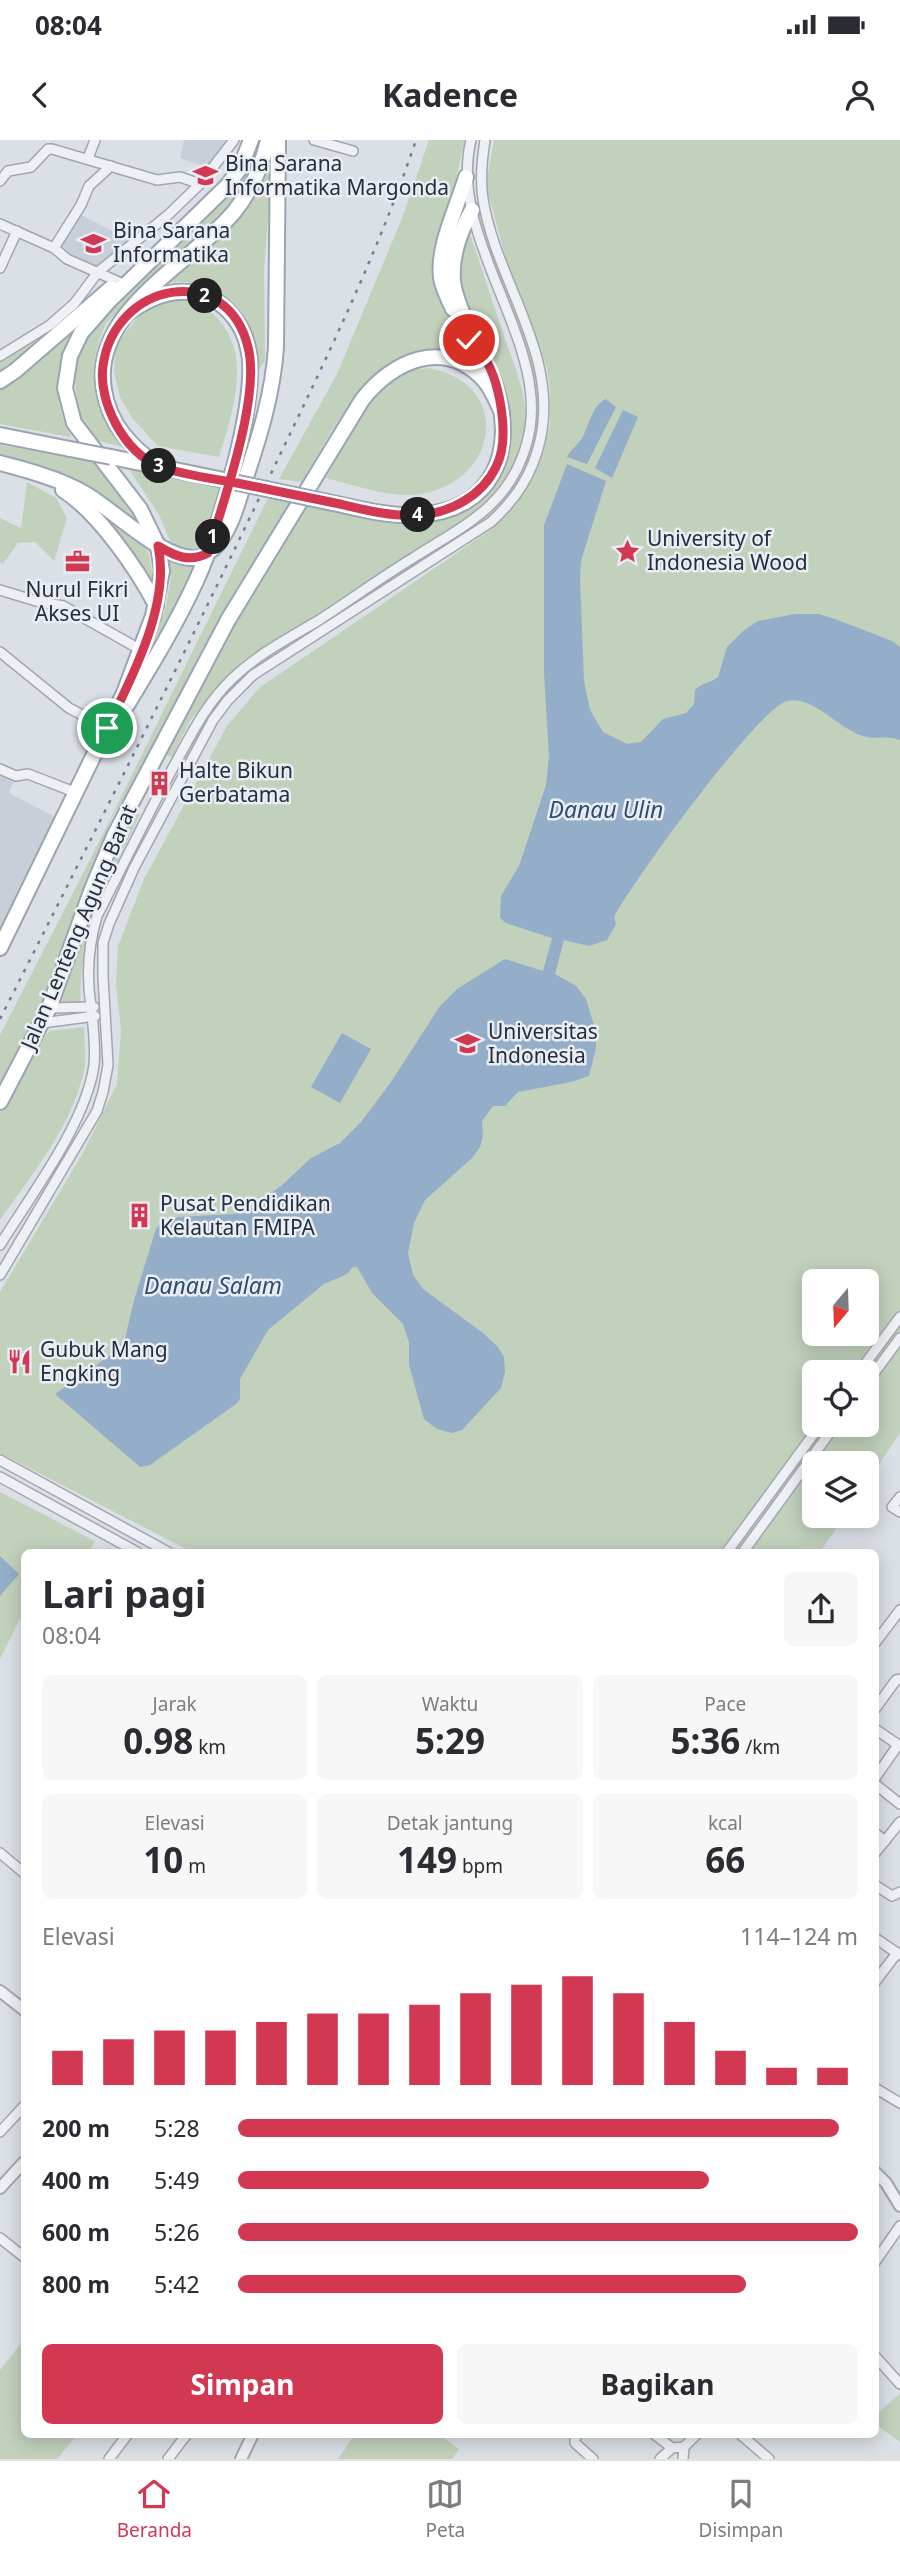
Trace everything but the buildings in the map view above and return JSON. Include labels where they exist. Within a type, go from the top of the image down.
[{"type":"main road","points":[[0,948],[124,693],[156,605],[162,571],[158,546],[129,492],[77,429],[69,410],[65,388],[70,356],[81,333],[154,255],[228,185],[240,168],[251,140]]},
{"type":"main road","points":[[158,466],[137,450],[121,432],[109,411],[104,394],[103,368],[107,350],[113,334],[144,295],[234,212],[256,178],[268,140]]},
{"type":"main road","points":[[0,463],[73,487],[99,502],[158,546],[186,558],[197,558],[208,553],[223,537],[234,512],[274,377],[278,140]]},
{"type":"main road","points":[[466,177],[448,235],[441,276],[445,294],[465,332],[480,351]]},
{"type":"main road","points":[[0,435],[387,513],[417,515],[462,503],[481,488],[496,468],[503,445],[502,413],[493,381],[457,296],[453,279],[457,244],[472,210]]},
{"type":"main road","points":[[0,381],[154,255]]},
{"type":"main road","points":[[88,771],[168,637],[208,553],[247,405],[251,365],[246,341],[236,319],[225,307],[198,293],[181,292],[158,296],[142,302],[127,314]]},
{"type":"main road","name":"Jalan Lenteng Agung Barat","points":[[0,1102],[49,1008],[115,834],[228,620],[368,393],[380,379],[405,363],[424,358],[442,358],[460,363],[483,379],[502,413]]},
{"type":"main road","points":[[0,463],[59,487],[79,502],[131,564],[156,605]]},
{"type":"street","points":[[88,158],[94,140]]},
{"type":"street","points":[[0,356],[50,325],[74,304],[98,272],[168,215],[200,184],[234,140]]},
{"type":"street","points":[[314,140],[353,151]]},
{"type":"street","points":[[0,1245],[52,1161],[82,1105],[94,1066],[89,941],[97,916],[195,726],[219,692],[233,678],[262,655],[469,524],[505,491],[517,469],[530,431],[531,383],[472,210],[466,177],[471,140]]},
{"type":"street","points":[[0,1275],[97,1111],[108,1065],[103,943],[134,868],[203,737],[222,708],[253,675],[491,522],[518,494],[534,466],[542,430],[544,387],[534,347],[488,219],[483,197],[482,156],[485,140]]},
{"type":"street","points":[[0,181],[8,171],[31,167],[48,149],[58,149],[157,180],[180,177],[200,184]]},
{"type":"street","points":[[54,248],[89,186],[111,166]]},
{"type":"street","points":[[0,224],[54,248],[67,259],[119,282]]},
{"type":"street","points":[[0,268],[17,231]]},
{"type":"street","points":[[0,590],[63,606],[141,650]]},
{"type":"street","points":[[0,652],[69,708],[107,728]]},
{"type":"street","points":[[0,769],[16,776],[28,774],[77,793]]},
{"type":"street","points":[[49,1008],[104,1012]]},
{"type":"street","points":[[42,1023],[92,1012]]},
{"type":"street","points":[[82,1105],[97,1111]]},
{"type":"street","points":[[868,1360],[900,1317]]},
{"type":"street","points":[[879,1366],[900,1338]]},
{"type":"street","points":[[729,1549],[811,1437]]},
{"type":"street","points":[[745,1549],[827,1437]]},
{"type":"street","points":[[0,1460],[162,1549]]},
{"type":"street","points":[[0,1477],[131,1549]]},
{"type":"street","points":[[900,1497],[892,1507],[900,1512]]},
{"type":"street","points":[[76,1519],[83,1506]]},
{"type":"street","points":[[879,1638],[900,1610]]},
{"type":"street","points":[[879,1704],[900,1679]]},
{"type":"street","points":[[879,1732],[899,1746],[879,1773]]},
{"type":"street","points":[[879,1787],[900,1804]]},
{"type":"street","points":[[879,1848],[900,1822]]},
{"type":"street","points":[[879,1836],[885,1840]]},
{"type":"street","points":[[0,1853],[21,1870]]},
{"type":"street","points":[[879,1888],[892,1896],[900,1892]]},
{"type":"street","points":[[879,1941],[898,1954],[879,1977]]},
{"type":"street","points":[[0,1991],[21,2008]]},
{"type":"street","points":[[879,2091],[900,2104]]},
{"type":"street","points":[[0,2132],[21,2109]]},
{"type":"street","points":[[0,2188],[21,2165]]},
{"type":"street","points":[[879,2176],[900,2206]]},
{"type":"street","points":[[879,2256],[900,2226]]},
{"type":"street","points":[[0,2238],[21,2255]]},
{"type":"street","points":[[879,2360],[900,2384]]},
{"type":"street","points":[[108,2459],[125,2438]]},
{"type":"street","points":[[168,2459],[184,2438]]},
{"type":"street","points":[[241,2459],[251,2438]]},
{"type":"street","points":[[576,2438],[575,2443],[593,2459]]},
{"type":"street","points":[[659,2438],[672,2448]]},
{"type":"street","points":[[660,2459],[672,2448],[684,2447],[694,2438]]},
{"type":"street","points":[[745,2438],[769,2459]]},
{"type":"street","points":[[683,2459],[684,2447]]},
{"type":"shaded area","points":[[184,140],[237,140],[234,150],[208,168],[180,158]]},
{"type":"shaded area","points":[[81,215],[133,241],[97,267],[58,248]]},
{"type":"shaded area","points":[[0,772],[15,778],[9,793],[61,820],[0,938]]},
{"type":"green space","points":[[274,140],[264,269],[265,361],[259,369],[248,321],[234,303],[212,290],[192,283],[173,282],[159,286],[215,235]]},
{"type":"green space","points":[[429,140],[465,140],[440,246],[444,305],[489,380],[453,356],[427,351],[403,356],[381,370],[361,390],[302,482],[279,479],[337,374],[403,216]]},
{"type":"green space","name":"Universitas Indonesia","points":[[494,140],[900,140],[900,1433],[879,1464],[879,1451],[802,1451],[802,1528],[837,1528],[822,1549],[186,1549],[0,1453],[0,1292],[83,1153],[117,1084],[121,1030],[116,984],[118,946],[144,879],[227,726],[259,688],[492,529],[525,490],[541,458],[550,425],[550,387],[538,342],[512,281],[486,185]]},
{"type":"green space","points":[[261,152],[243,193],[216,222],[107,322],[99,340],[94,374],[109,419],[130,449],[99,441],[80,417],[73,369],[81,344],[95,325],[175,245],[242,166]]},
{"type":"green space","points":[[480,209],[537,372],[540,421],[532,460],[513,495],[481,524],[299,642],[214,712],[187,760],[183,758],[212,711],[247,670],[480,519],[495,505],[519,472],[534,435],[537,394],[527,354],[505,298],[477,211]]},
{"type":"green space","points":[[468,228],[523,394],[525,430],[522,445],[509,473],[490,498],[456,530],[264,652],[217,687],[190,721],[172,757],[165,755],[199,686],[298,504],[392,524],[434,520],[469,504],[491,483],[507,457],[512,429],[508,401],[463,305],[456,259]]},
{"type":"green space","points":[[101,287],[104,289],[0,375],[0,360],[52,326]]},
{"type":"green space","points":[[185,296],[208,310],[224,327],[233,346],[237,366],[236,388],[219,457],[158,446],[132,418],[120,397],[114,372],[115,349],[139,316],[163,299]]},
{"type":"green space","points":[[72,330],[62,357],[58,384],[61,410],[71,437],[0,424],[0,385],[29,369]]},
{"type":"green space","points":[[428,368],[455,377],[474,392],[484,410],[486,431],[481,452],[468,470],[448,485],[409,495],[373,491],[326,478],[359,419],[381,391],[406,372]]},
{"type":"green space","points":[[0,445],[97,462],[126,506],[143,526],[103,499],[0,459]]},
{"type":"green space","points":[[127,466],[222,486],[203,545],[193,550],[180,549],[170,541],[159,515]]},
{"type":"green space","points":[[27,482],[56,498],[67,518],[54,561],[35,542],[18,543],[3,564],[0,562],[0,518],[21,528]]},
{"type":"green space","points":[[84,498],[147,548],[156,589]]},
{"type":"green space","points":[[268,498],[289,503],[207,642],[151,754],[111,819],[69,947],[37,1021],[0,1083],[0,1035],[92,856]]},
{"type":"green space","points":[[164,554],[187,564],[195,564],[178,605],[132,691],[166,606],[171,577]]},
{"type":"green space","points":[[134,813],[140,814],[108,883],[90,931],[81,980],[81,1006],[61,1007],[56,1003],[115,846]]},
{"type":"green space","points":[[84,1027],[85,1065],[70,1111],[50,1149],[0,1220],[0,1112],[39,1042],[50,1031]]},
{"type":"green space","points":[[0,1492],[95,1541],[91,1549],[21,1549],[21,1617],[0,1659]]},
{"type":"green space","points":[[21,2344],[21,2438],[75,2438],[57,2459],[0,2459],[0,2370]]},
{"type":"green space","points":[[900,2393],[900,2442],[879,2427],[879,2412]]},
{"type":"green space","points":[[352,2438],[444,2438],[459,2449],[452,2459],[338,2459]]},
{"type":"water","points":[[606,399],[616,407],[587,464],[567,457],[582,438],[597,406]]},
{"type":"water","points":[[623,410],[638,417],[612,478],[595,468]]},
{"type":"water","name":"Danau Salam","points":[[567,464],[606,481],[581,561],[580,578],[584,681],[590,710],[603,732],[627,744],[641,742],[663,719],[686,713],[694,704],[695,690],[718,677],[727,647],[743,631],[758,621],[795,614],[819,614],[892,641],[900,647],[900,740],[872,738],[854,733],[807,703],[787,701],[772,711],[750,733],[696,799],[625,899],[614,917],[616,924],[607,940],[589,946],[564,940],[555,974],[576,986],[586,999],[596,1032],[596,1048],[589,1076],[518,1092],[505,1106],[493,1106],[482,1121],[483,1136],[480,1147],[472,1158],[425,1200],[414,1223],[408,1253],[413,1275],[423,1289],[483,1333],[504,1357],[505,1372],[501,1388],[462,1430],[452,1433],[437,1429],[424,1419],[409,1365],[409,1343],[403,1324],[372,1293],[357,1267],[353,1267],[347,1274],[324,1284],[268,1330],[240,1379],[240,1399],[236,1404],[150,1465],[140,1467],[55,1394],[112,1354],[125,1338],[156,1229],[161,1223],[178,1217],[234,1214],[248,1209],[281,1186],[311,1158],[340,1143],[361,1122],[391,1082],[440,1006],[457,989],[505,959],[543,971],[552,938],[506,923],[500,918],[501,896],[519,866],[546,785],[549,756],[544,673],[544,525]]},
{"type":"water","points":[[342,1033],[371,1049],[340,1103],[311,1087]]},
{"type":"water","points":[[0,1556],[19,1574],[0,1596]]},
{"type":"railway","points":[[0,1019],[168,685],[307,399],[365,271],[416,140]]},
{"type":"place","name":"Bina Sarana Informatika Margonda","points":[[205,176]]},
{"type":"place","name":"Bina Sarana Informatika","points":[[93,243]]},
{"type":"place","name":"University of Indonesia Wood","points":[[627,551]]},
{"type":"place","name":"Nurul Fikri Akses UI","points":[[77,561]]},
{"type":"place","name":"Halte Bikun Gerbatama","points":[[159,783]]},
{"type":"place","name":"Universitas Indonesia","points":[[468,1044]]},
{"type":"place","name":"Pusat Pendidikan Kelautan FMIPA","points":[[140,1216]]},
{"type":"place","name":"Gubuk Mang Engking","points":[[20,1362]]},
{"type":"route","points":[[107,728],[148,634],[162,571],[158,546],[186,558],[197,558],[208,553],[227,488],[233,464],[238,446],[250,393],[251,374],[248,346],[243,332],[236,319],[213,299],[191,292],[165,293],[142,302],[127,314],[113,334],[107,350],[103,384],[107,404],[117,426],[148,459],[158,466],[219,479],[274,491],[397,515],[426,514],[462,503],[487,482],[499,461],[504,428],[499,398],[480,351],[469,340]]},
{"type":"water label","name":"Danau Ulin","points":[[606,810]]}]
